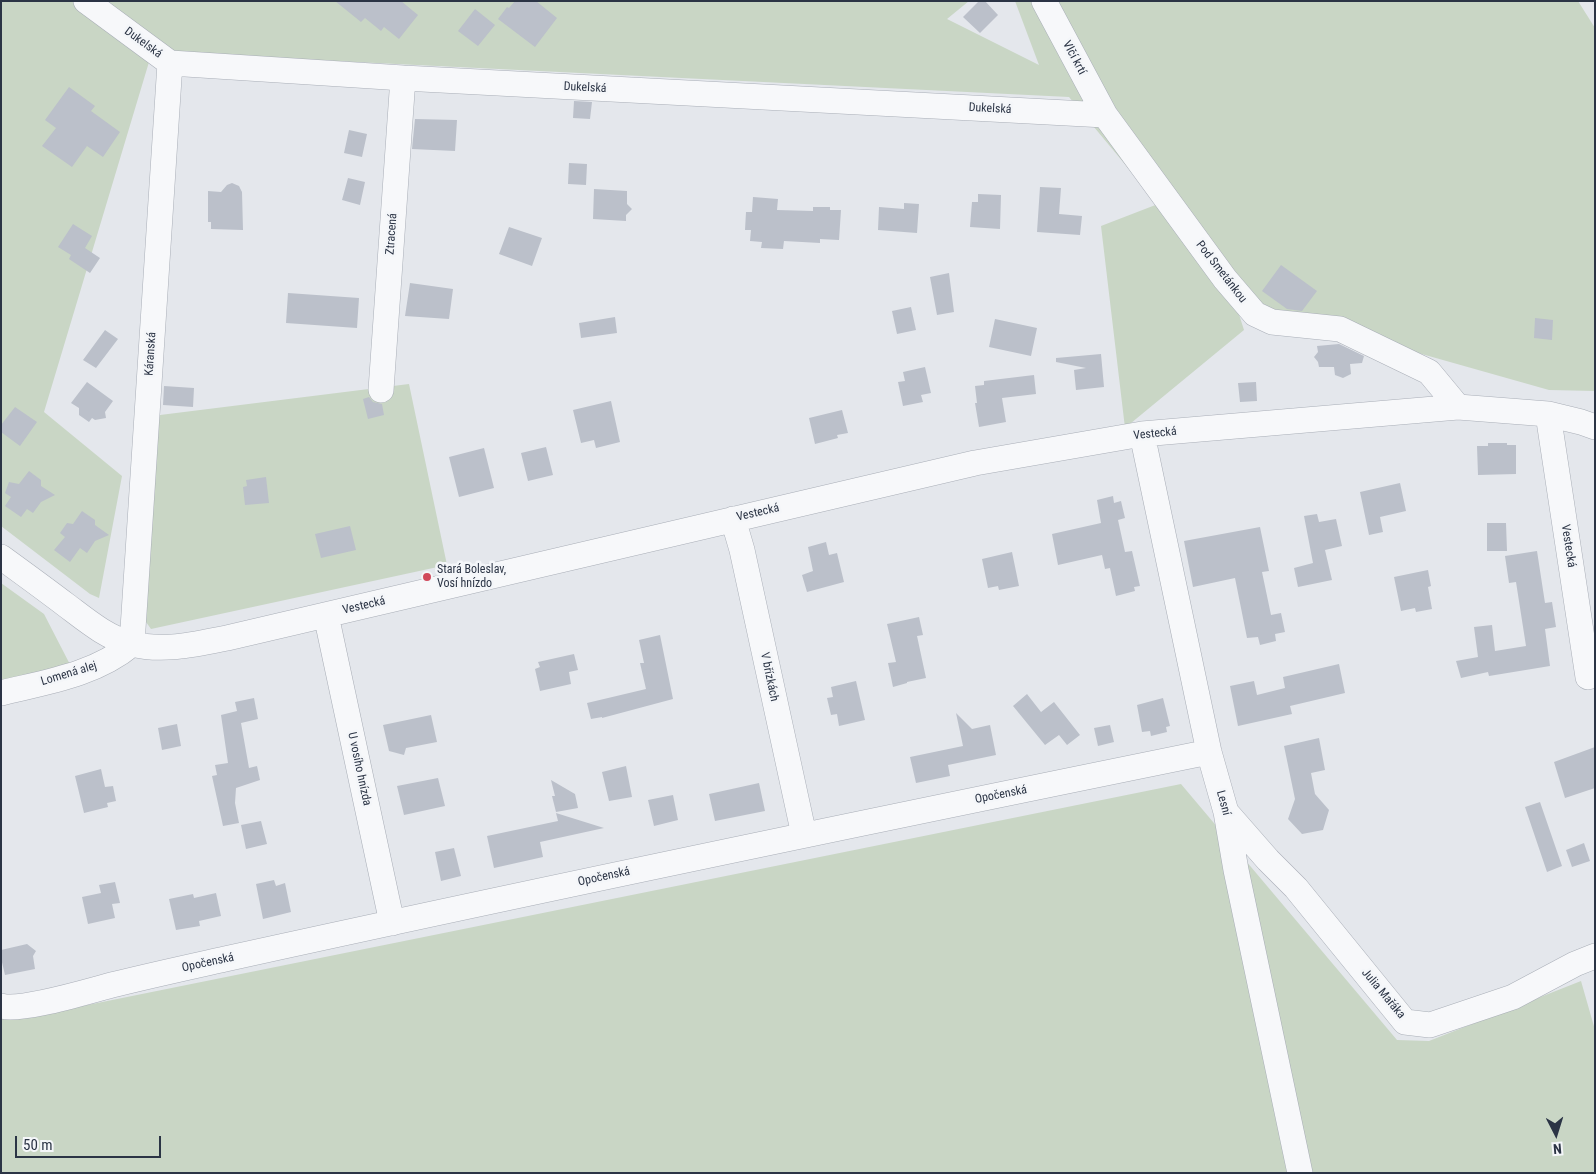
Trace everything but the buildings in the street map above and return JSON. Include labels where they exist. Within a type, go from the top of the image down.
[{"type":"street","name":"Dukelská","points":[[86,1],[170,63],[404,78],[1105,115]]},
{"type":"street","name":"Vlčí krtí","points":[[1044,1],[1105,115]]},
{"type":"street","name":"Káranská","points":[[132,644],[170,63]]},
{"type":"street","name":"Ztracená","points":[[381,390],[404,78]]},
{"type":"street","name":"Pod Smetánkou","points":[[1105,115],[1225,279],[1256,314],[1272,322],[1340,329],[1430,372],[1458,407]]},
{"type":"street","name":"Vestecká","points":[[1,557],[98,629],[116,638],[132,644],[159,647],[184,646],[228,638],[975,463],[1142,434],[1458,407],[1548,414],[1595,426]]},
{"type":"street","name":"Vestecká","points":[[1548,414],[1588,677]]},
{"type":"street","name":"Lesní","points":[[1142,434],[1209,752],[1226,812],[1236,870],[1300,1173]]},
{"type":"street","name":"V břízkách","points":[[733,519],[744,560],[804,834]]},
{"type":"street","name":"U vosího hnízda","points":[[326,615],[392,923]]},
{"type":"street","name":"Lomená alej","points":[[1,693],[79,673],[119,656],[132,644]]},
{"type":"street","name":"Opočenská","points":[[1,1006],[9,1008],[50,1000],[117,983],[804,834],[1209,752]]},
{"type":"street","name":"Julia Mařáka","points":[[1226,812],[1268,860],[1296,888],[1405,1022],[1430,1025],[1513,997],[1575,964],[1595,956]]},
{"type":"street","points":[[1236,870],[1252,861],[1268,860]]},
{"type":"green space","points":[[1,1],[969,1],[947,19],[1039,65],[1015,1],[1578,1],[1595,28],[1595,391],[1549,390],[1259,308],[1225,271],[1244,330],[1125,428],[1101,226],[1158,204],[1069,97],[152,52],[44,412],[122,476],[99,598],[90,594],[1,526]]},
{"type":"green space","points":[[409,384],[447,565],[151,629],[136,608],[152,416]]},
{"type":"green space","points":[[1,583],[44,614],[78,680],[1,699]]},
{"type":"green space","points":[[1181,784],[1397,1040],[1429,1041],[1581,981],[1595,1030],[1595,1173],[1,1173],[1,1012],[38,1015]]},
{"type":"place","name":"Stará Boleslav, Vosí hnízdo","points":[[427,577]]}]
